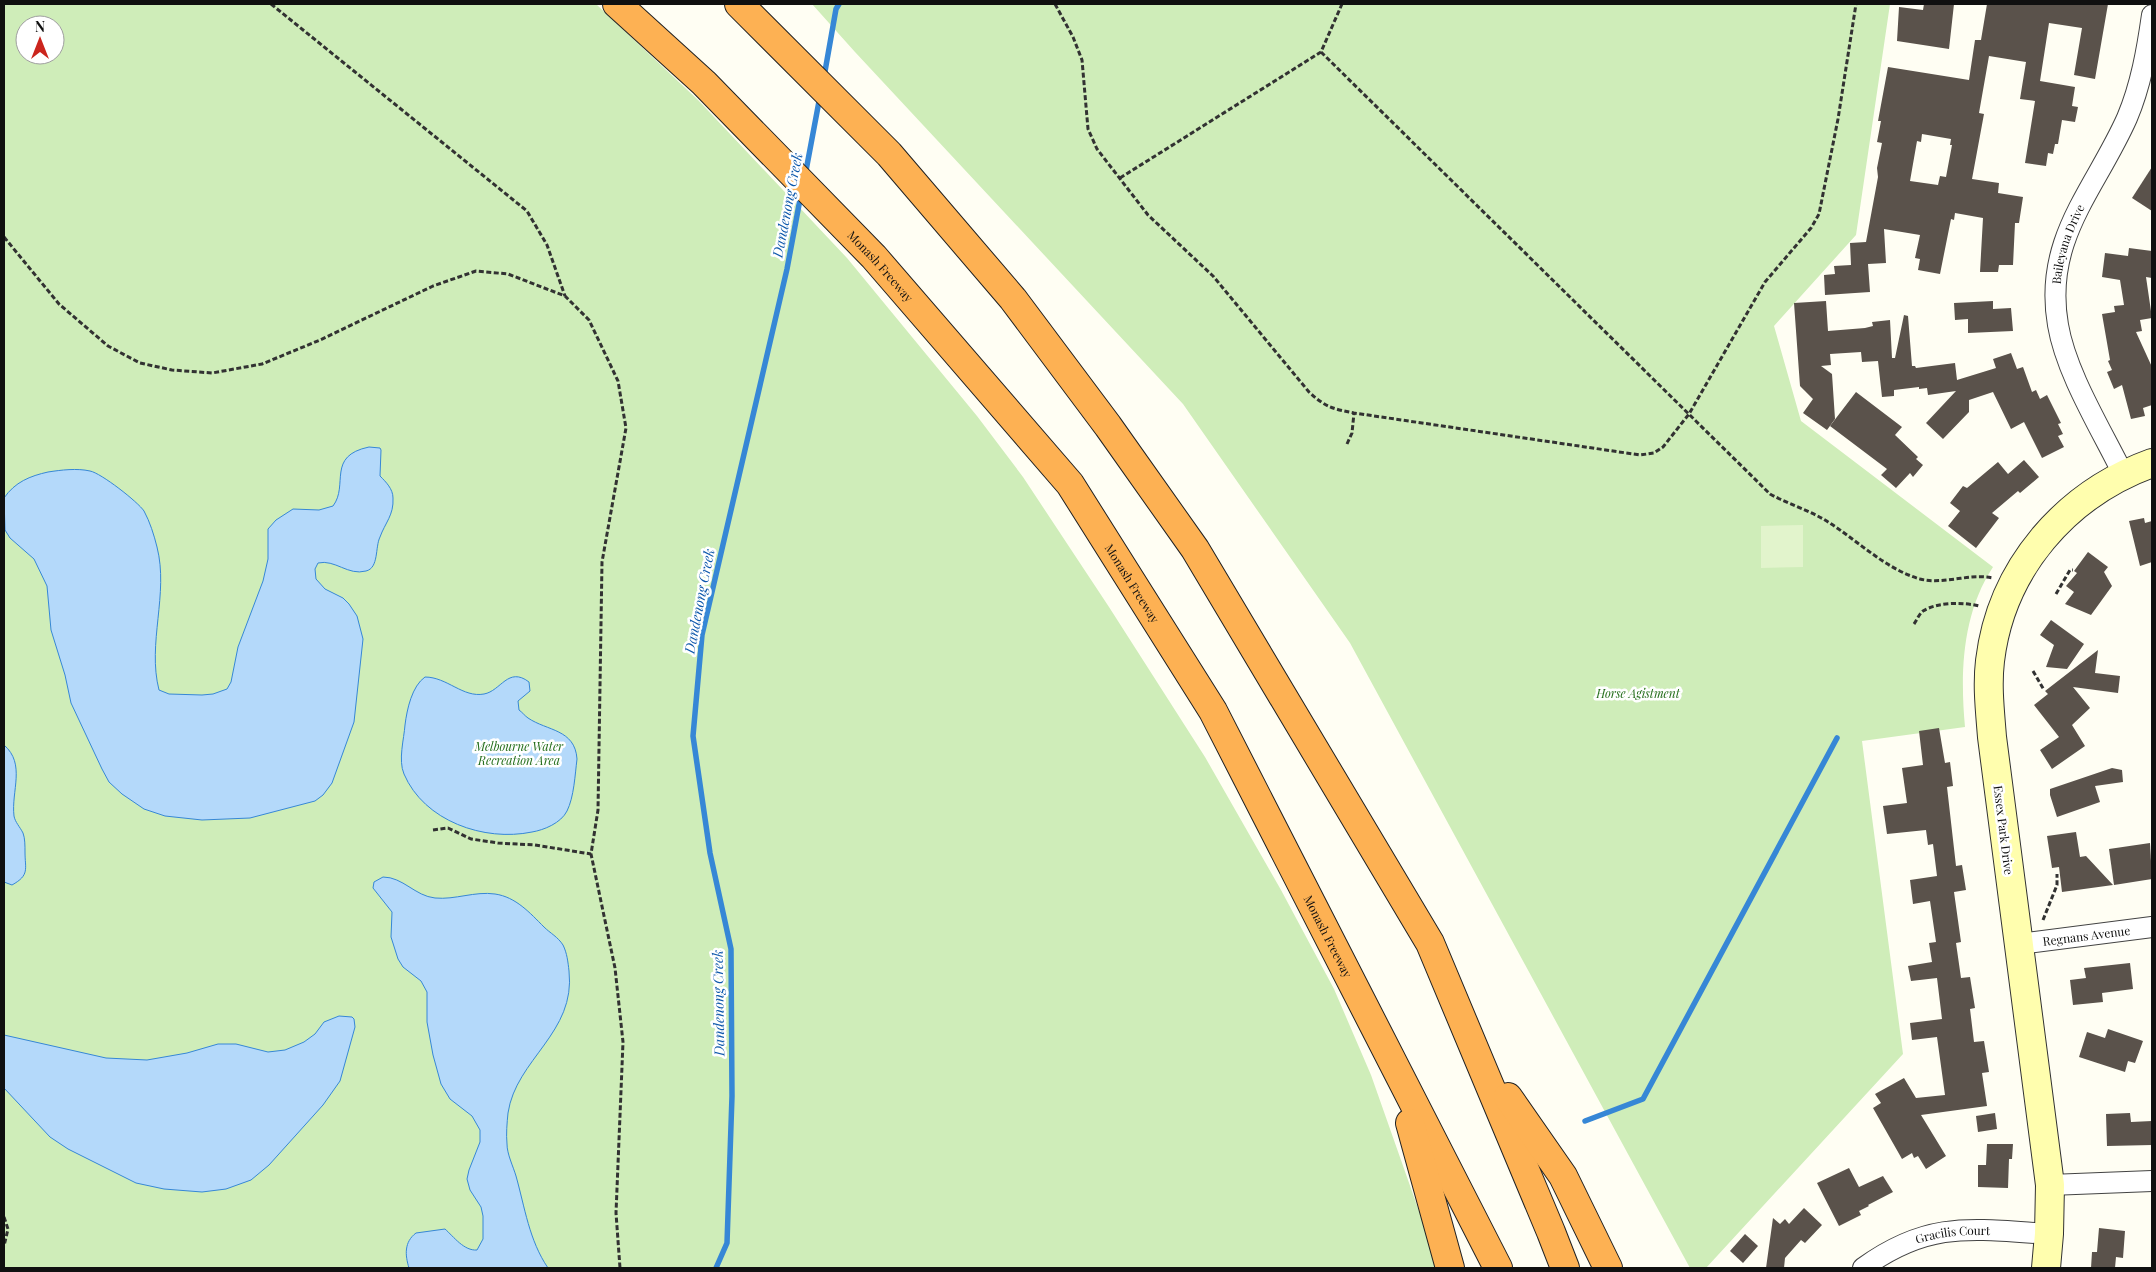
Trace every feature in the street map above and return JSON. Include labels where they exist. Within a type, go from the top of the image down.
[{"type":"highway","name":"Monash Freeway","points":[[617,4],[704,83],[874,257],[1070,484],[1213,711],[1395,1070],[1498,1268]]},
{"type":"highway","points":[[739,4],[890,154],[1013,299],[1108,426],[1195,549],[1430,943],[1565,1268]]},
{"type":"highway","points":[[1471,1044],[1563,1176],[1608,1268]]},
{"type":"highway","points":[[1395,1070],[1450,1268]]},
{"type":"street","name":"Baileyana Drive","points":[[2122,474],[2071,368],[2058,326],[2055,285],[2059,256],[2068,229],[2127,118],[2148,67],[2152,16]]},
{"type":"street","name":"Essex Park Drive","points":[[2046,1268],[2050,1185],[1989,702],[1989,662],[2000,613],[2012,585],[2024,564],[2055,524],[2091,493],[2122,474],[2152,463]]},
{"type":"street","name":"Regnans Avenue","points":[[2019,944],[2152,927]]},
{"type":"street","points":[[2050,1185],[2152,1181]]},
{"type":"street","name":"Gracilis Court","points":[[1863,1268],[1895,1247],[1925,1235],[1960,1230],[2049,1234]]},
{"type":"path","points":[[271,4],[527,211],[547,245],[565,296],[588,320],[618,381],[626,428],[602,562],[598,810],[591,854],[615,968],[623,1042],[616,1213],[620,1268]]},
{"type":"path","points":[[1055,4],[1073,37],[1082,60],[1088,130],[1096,150],[1148,215],[1213,276],[1309,392],[1321,403],[1332,409],[1354,413],[1640,455],[1654,454],[1663,447],[1689,414],[1765,282],[1811,228],[1819,214],[1838,119],[1856,4]]},
{"type":"path","points":[[1120,178],[1321,52],[1342,4]]},
{"type":"path","points":[[1321,52],[1770,494],[1824,519],[1897,569],[1921,579],[1981,576],[1991,577],[2012,585]]},
{"type":"path","points":[[4,237],[59,304],[108,346],[140,363],[172,370],[212,373],[262,364],[320,340],[433,286],[476,271],[508,274],[565,296]]},
{"type":"path","points":[[1347,444],[1352,432],[1354,413]]},
{"type":"path","points":[[2056,594],[2070,570],[2073,570]]},
{"type":"path","points":[[1914,624],[1924,610],[1934,607],[1965,604],[1979,606]]},
{"type":"path","points":[[2033,671],[2044,690]]},
{"type":"path","points":[[433,830],[448,828],[471,839],[535,845],[591,854]]},
{"type":"path","points":[[2044,920],[2057,885],[2057,874]]},
{"type":"path","points":[[4,1217],[8,1229],[4,1246]]},
{"type":"green space","name":"Melbourne Water Recreation Area","points":[[4,4],[596,4],[698,100],[847,258],[977,416],[1023,477],[1205,757],[1281,890],[1334,989],[1371,1075],[1439,1268],[4,1268]]},
{"type":"green space","name":"Horse Agistment","points":[[812,4],[1890,4],[1856,235],[1774,326],[1801,421],[1993,567],[1975,604],[1965,644],[1963,707],[1965,727],[1862,741],[1903,1054],[1706,1268],[1690,1268],[1350,643],[1183,404]]},
{"type":"green space","points":[[1803,525],[1803,567],[1761,568],[1761,526]]},
{"type":"water","points":[[369,447],[380,448],[381,450],[380,476],[387,483],[393,495],[392,509],[378,541],[375,562],[370,569],[359,572],[324,562],[318,563],[315,569],[316,579],[325,589],[343,598],[349,604],[357,616],[363,639],[354,722],[332,783],[323,795],[315,801],[250,818],[202,820],[165,816],[144,809],[122,794],[109,782],[71,703],[65,675],[51,630],[47,586],[34,559],[10,538],[5,530],[4,498],[18,484],[29,478],[48,472],[74,469],[95,473],[135,501],[144,511],[150,524],[160,565],[160,601],[155,654],[159,690],[169,694],[213,694],[227,689],[231,682],[238,647],[263,581],[268,559],[268,529],[276,520],[293,509],[319,510],[333,506],[337,498],[343,464],[347,457],[356,451]]},
{"type":"water","points":[[425,677],[441,680],[469,693],[476,694],[490,692],[510,678],[522,678],[529,682],[530,691],[518,701],[519,710],[535,722],[566,736],[575,749],[577,759],[573,793],[567,811],[561,819],[547,828],[537,831],[495,834],[457,824],[441,816],[426,804],[413,790],[404,774],[401,756],[409,705],[413,692]]},
{"type":"water","points":[[4,745],[11,752],[16,769],[14,816],[23,833],[25,842],[26,867],[24,875],[12,885],[4,882]]},
{"type":"water","points":[[383,877],[397,880],[428,897],[450,898],[488,893],[510,898],[528,911],[563,945],[569,971],[569,993],[564,1012],[513,1094],[508,1113],[507,1128],[508,1152],[528,1224],[536,1246],[548,1268],[409,1268],[407,1245],[416,1233],[445,1229],[459,1243],[472,1250],[477,1250],[483,1239],[481,1207],[470,1190],[467,1179],[480,1142],[480,1130],[472,1116],[450,1099],[441,1084],[427,1022],[427,992],[421,981],[403,967],[398,959],[391,937],[392,912],[373,888],[374,882]]},
{"type":"water","points":[[339,1016],[352,1017],[355,1027],[340,1081],[323,1105],[269,1165],[251,1180],[226,1189],[202,1192],[164,1189],[136,1183],[68,1149],[50,1137],[4,1088],[4,1035],[106,1058],[147,1060],[187,1053],[218,1044],[236,1044],[268,1052],[285,1050],[304,1042],[315,1034],[324,1022]]},
{"type":"building","points":[[1924,4],[1954,4],[1949,49],[1897,41],[1899,7],[1923,10]]},
{"type":"building","points":[[1987,4],[2108,4],[2095,79],[2074,75],[2082,28],[2049,23],[2040,81],[2075,87],[2072,106],[2078,107],[2075,122],[2062,120],[2058,144],[2055,144],[2053,154],[2048,153],[2046,166],[2025,163],[2035,101],[2020,99],[2026,62],[1989,56],[1979,113],[1984,114],[1972,179],[1999,183],[1998,193],[2023,197],[2019,223],[2015,223],[2013,265],[1999,265],[1998,272],[1980,272],[1983,218],[1955,213],[1954,220],[1951,219],[1940,274],[1918,270],[1920,259],[1915,258],[1920,235],[1884,229],[1886,263],[1868,264],[1870,292],[1825,295],[1824,275],[1835,274],[1834,266],[1851,265],[1850,243],[1866,242],[1878,177],[1877,168],[1882,143],[1877,142],[1881,121],[1878,121],[1888,67],[1969,80],[1975,40],[1981,40]],"holes":[[[1922,134],[1951,139],[1950,145],[1952,145],[1946,177],[1940,176],[1938,185],[1910,181],[1917,141],[1921,142]]]},
{"type":"building","points":[[2152,167],[2152,211],[2132,198]]},
{"type":"building","points":[[2129,248],[2152,251],[2152,278],[2146,277],[2152,318],[2140,320],[2142,331],[2136,332],[2152,367],[2152,405],[2143,408],[2145,416],[2131,419],[2122,385],[2114,389],[2107,372],[2112,370],[2108,361],[2110,360],[2102,314],[2115,312],[2114,306],[2124,305],[2120,280],[2102,277],[2105,253],[2128,256]]},
{"type":"building","points":[[1826,301],[1828,331],[1865,328],[1873,326],[1872,322],[1890,320],[1892,358],[1895,358],[1904,315],[1908,316],[1912,366],[1916,368],[1955,363],[1957,380],[1996,368],[1993,359],[2011,353],[2017,369],[2023,367],[2032,392],[2036,390],[2040,399],[2047,395],[2061,423],[2058,424],[2063,434],[2058,436],[2064,447],[2042,458],[2024,422],[2011,429],[1993,392],[1969,400],[1969,412],[1943,439],[1926,423],[1956,391],[1928,395],[1927,388],[1919,389],[1919,387],[1894,390],[1894,396],[1882,397],[1878,361],[1862,362],[1861,352],[1830,354],[1831,365],[1821,366],[1832,374],[1835,419],[1827,430],[1803,413],[1813,399],[1800,386],[1794,303]]},
{"type":"building","points":[[1993,301],[1993,309],[2011,308],[2013,331],[1968,333],[1968,319],[1955,320],[1954,303]]},
{"type":"building","points":[[1856,392],[1902,427],[1895,435],[1918,457],[1916,459],[1923,465],[1913,477],[1910,473],[1896,488],[1881,475],[1887,469],[1830,426]]},
{"type":"building","points":[[2024,460],[2039,477],[2020,493],[2018,491],[1992,513],[1999,518],[1976,548],[1948,526],[1960,511],[1950,503],[1963,486],[1967,488],[1998,462],[2008,474]]},
{"type":"building","points":[[2144,518],[2145,523],[2152,521],[2152,562],[2140,566],[2129,521]]},
{"type":"building","points":[[2088,552],[2108,567],[2104,572],[2112,586],[2091,615],[2065,604],[2074,592],[2066,586],[2077,573],[2074,571]]},
{"type":"building","points":[[2051,620],[2084,644],[2067,669],[2046,667],[2054,645],[2040,635]]},
{"type":"building","points":[[2098,650],[2095,673],[2120,676],[2118,693],[2073,687],[2090,708],[2072,725],[2085,746],[2052,769],[2040,750],[2059,737],[2034,705],[2048,694],[2045,691]]},
{"type":"building","points":[[1939,728],[1945,763],[1950,762],[1953,786],[1947,787],[1956,866],[1962,865],[1966,890],[1954,892],[1961,942],[1956,943],[1961,978],[1970,977],[1975,1008],[1970,1009],[1974,1042],[1984,1041],[1989,1072],[1982,1073],[1987,1106],[1921,1115],[1946,1156],[1926,1169],[1918,1156],[1914,1158],[1912,1153],[1902,1159],[1873,1108],[1881,1103],[1875,1094],[1904,1078],[1916,1098],[1945,1095],[1937,1037],[1912,1040],[1910,1023],[1942,1019],[1937,978],[1911,981],[1908,966],[1932,962],[1929,943],[1936,942],[1930,901],[1913,904],[1910,880],[1937,876],[1933,844],[1928,845],[1926,830],[1887,834],[1883,806],[1907,803],[1902,768],[1923,765],[1919,731]]},
{"type":"building","points":[[2112,768],[2122,770],[2123,782],[2095,786],[2100,802],[2057,817],[2050,789]]},
{"type":"building","points":[[2076,832],[2080,857],[2086,856],[2113,885],[2062,892],[2059,867],[2052,868],[2047,836]]},
{"type":"building","points":[[2150,843],[2152,879],[2114,885],[2109,849]]},
{"type":"building","points":[[2130,963],[2133,989],[2102,993],[2103,1002],[2073,1005],[2070,980],[2086,978],[2084,968]]},
{"type":"building","points":[[2108,1029],[2143,1041],[2135,1063],[2128,1061],[2125,1072],[2079,1057],[2087,1032],[2105,1038]]},
{"type":"building","points":[[1995,1113],[1997,1129],[1978,1132],[1976,1116]]},
{"type":"building","points":[[2130,1113],[2131,1122],[2152,1121],[2152,1145],[2107,1146],[2106,1114]]},
{"type":"building","points":[[1987,1144],[2013,1144],[2012,1159],[2009,1159],[2008,1188],[1978,1187],[1978,1165],[1986,1165]]},
{"type":"building","points":[[1849,1168],[1859,1187],[1883,1176],[1893,1192],[1859,1211],[1861,1215],[1839,1226],[1817,1183]]},
{"type":"building","points":[[1804,1208],[1822,1225],[1805,1243],[1801,1240],[1785,1258],[1784,1268],[1766,1268],[1773,1218],[1780,1224],[1785,1219],[1789,1224]]},
{"type":"building","points":[[2099,1228],[2125,1231],[2123,1258],[2116,1257],[2115,1268],[2091,1268],[2092,1252],[2097,1252]]},
{"type":"building","points":[[1745,1234],[1758,1246],[1743,1263],[1730,1251]]},
{"type":"waterway","name":"Dandenong Creek","points":[[824,77],[836,9],[839,4]]},
{"type":"waterway","name":"Dandenong Creek","points":[[805,176],[820,96]]},
{"type":"waterway","name":"Dandenong Creek","points":[[716,1268],[727,1243],[732,1096],[731,949],[710,853],[693,736],[702,635],[787,269],[801,194]]},
{"type":"waterway","points":[[1585,1121],[1643,1099],[1837,738]]}]
